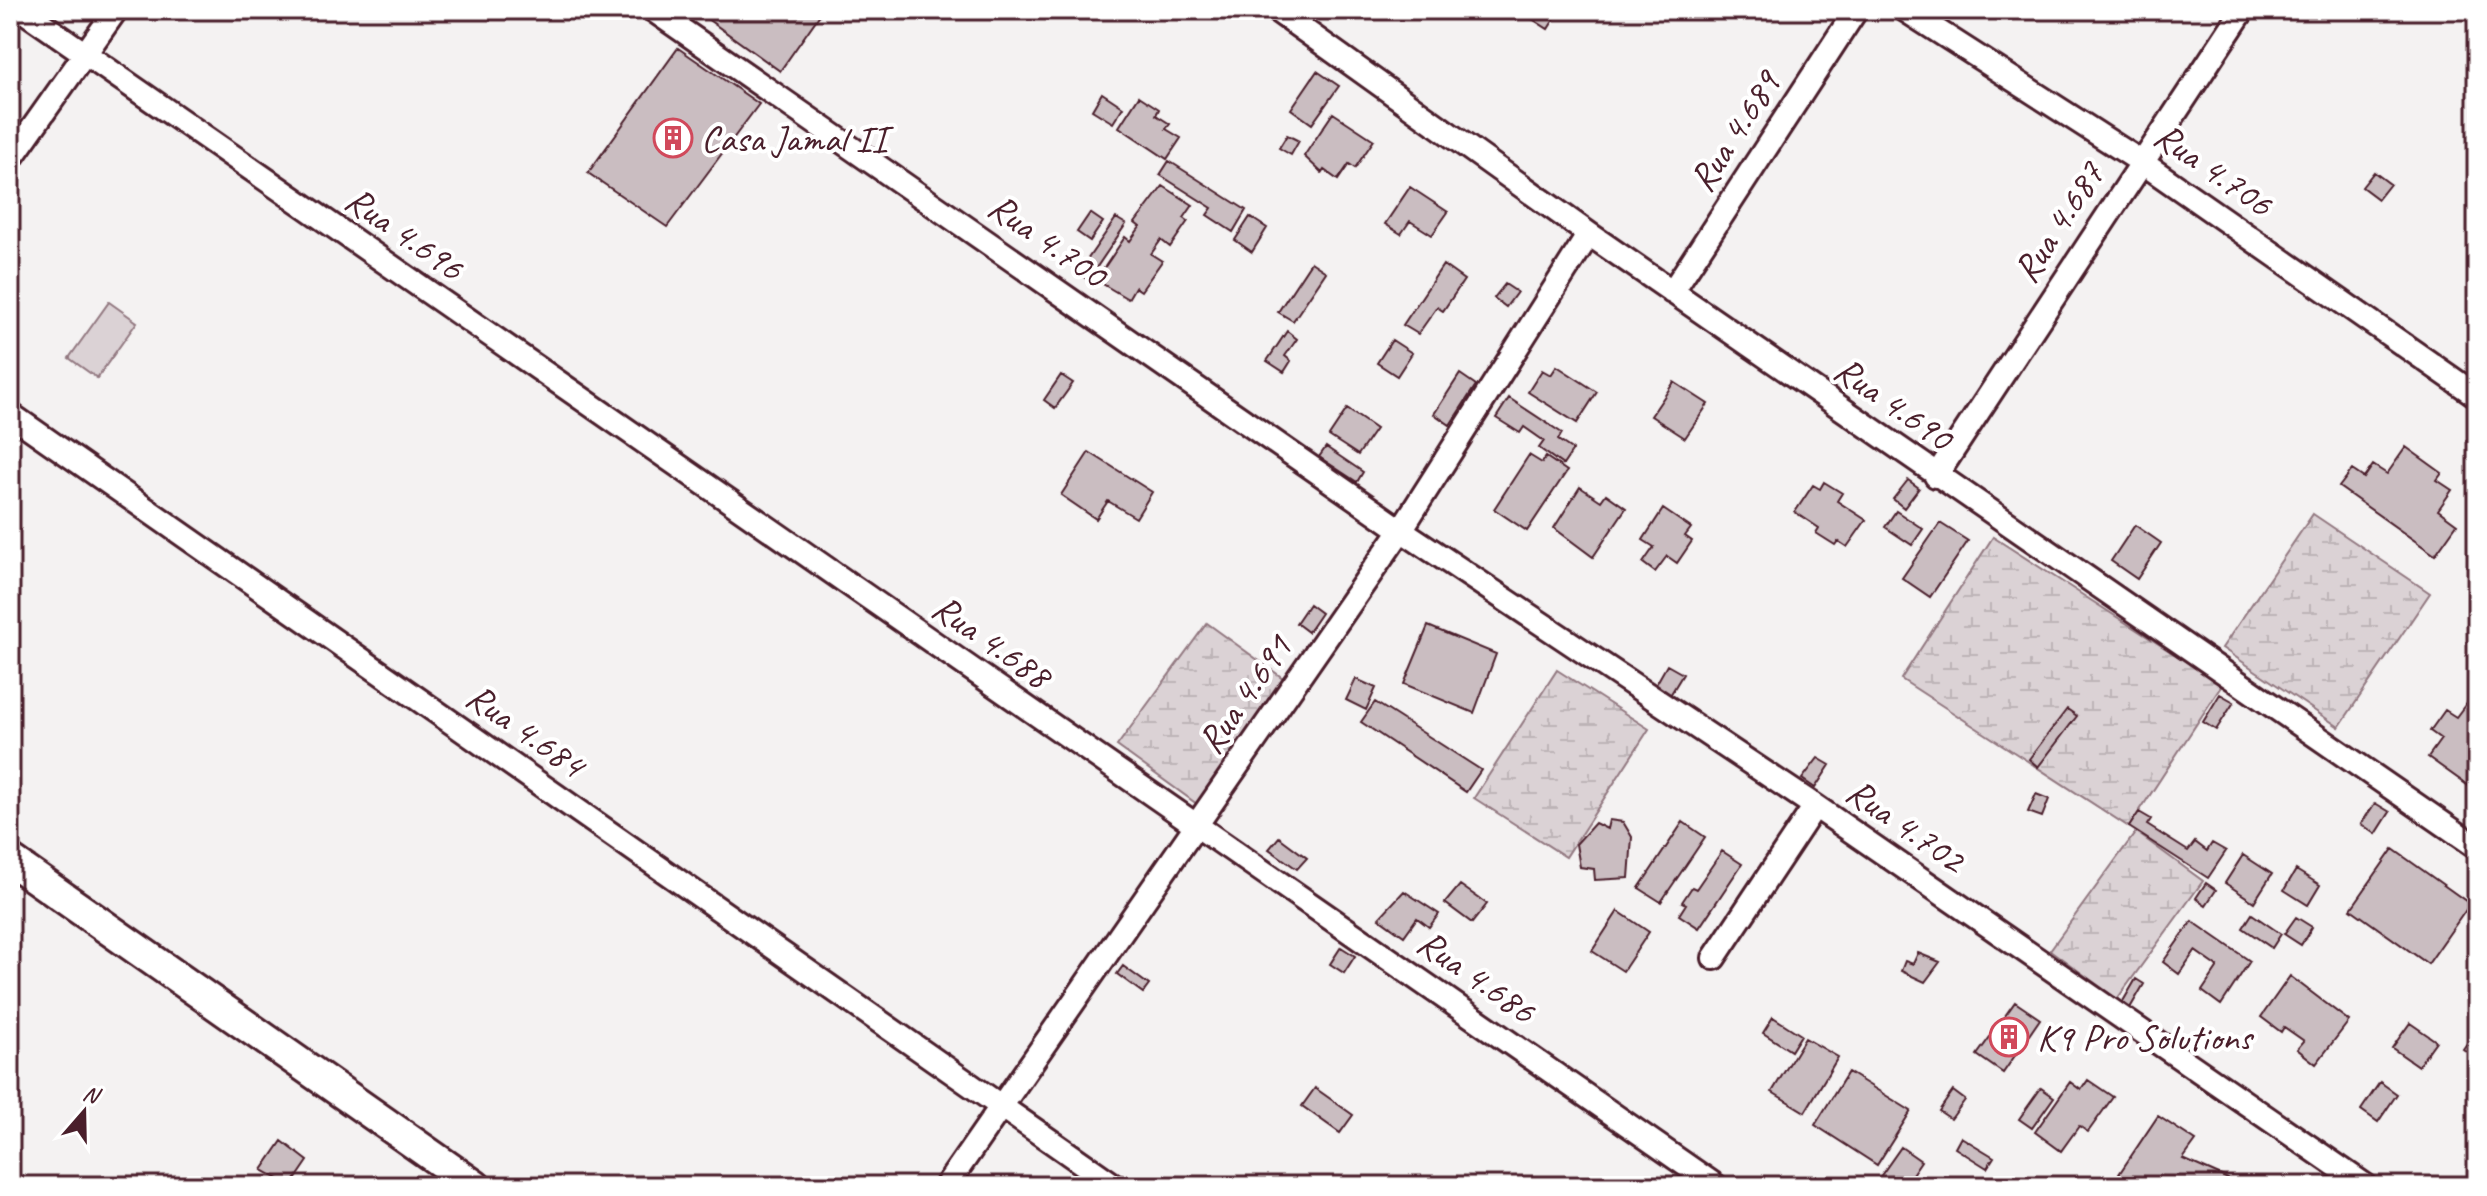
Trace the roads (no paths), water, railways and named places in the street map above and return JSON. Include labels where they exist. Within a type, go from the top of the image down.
[{"type":"main road","points":[[10,860],[475,1186]]},
{"type":"street","name":"Rua 4.696","points":[[22,10],[746,514]]},
{"type":"street","points":[[10,160],[116,10]]},
{"type":"street","name":"Rua 4.700","points":[[653,10],[1401,530]]},
{"type":"street","name":"Rua 4.690","points":[[1276,10],[1589,234],[1936,476],[2477,847]]},
{"type":"street","name":"Rua 4.689","points":[[1672,292],[1856,10]]},
{"type":"street","name":"Rua 4.706","points":[[1905,10],[2140,161],[2477,396]]},
{"type":"street","name":"Rua 4.687","points":[[1936,476],[2140,161],[2243,10]]},
{"type":"street","name":"Rua 4.691","points":[[946,1186],[1401,530],[1589,234]]},
{"type":"street","name":"Rua 4.684","points":[[10,414],[1115,1186]]},
{"type":"street","name":"Rua 4.688","points":[[746,514],[1197,826]]},
{"type":"street","name":"Rua 4.702","points":[[1401,530],[1815,806],[2366,1186]]},
{"type":"street","points":[[1714,958],[1815,806]]},
{"type":"street","name":"Rua 4.686","points":[[1197,826],[1716,1186]]},
{"type":"place","name":"Casa Jamal II","points":[[673,138]]},
{"type":"place","name":"K9 Pro Solutions","points":[[2009,1037]]}]
